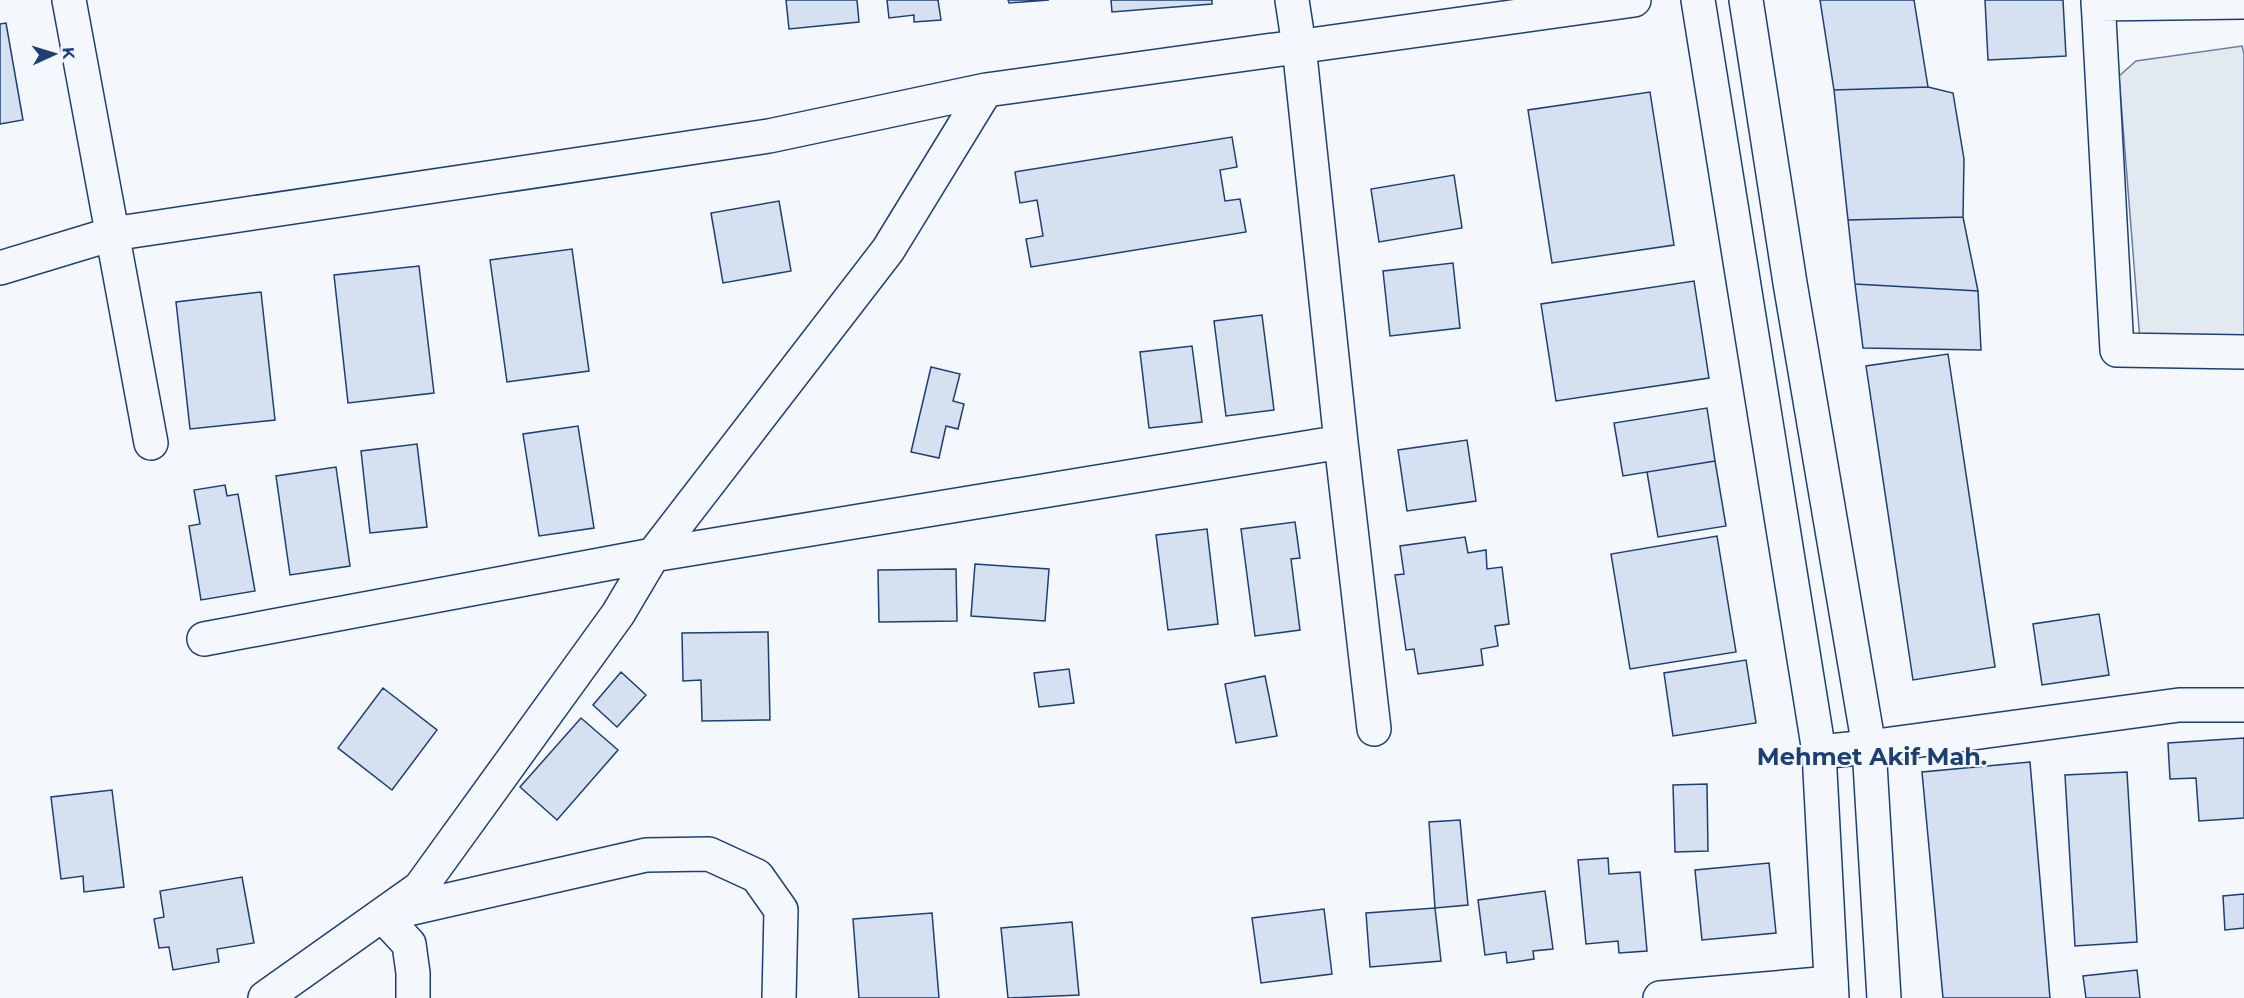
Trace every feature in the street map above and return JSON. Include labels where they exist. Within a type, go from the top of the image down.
[{"type":"street","points":[[69,0],[151,443]]},
{"type":"street","points":[[1292,0],[1299,46],[1374,729]]},
{"type":"street","points":[[0,268],[112,234],[769,136],[986,90],[1634,0]]},
{"type":"street","points":[[1660,998],[1831,990],[1819,752],[1698,0]]},
{"type":"street","points":[[1746,0],[1790,283],[1869,747],[1884,998]]},
{"type":"street","points":[[2244,2],[2098,2],[2117,350],[2244,352]]},
{"type":"street","points":[[265,998],[420,888],[618,614],[653,555],[888,250],[986,90]]},
{"type":"street","points":[[204,639],[653,555],[1341,442]]},
{"type":"street","points":[[1819,752],[2180,705],[2244,705]]},
{"type":"street","points":[[382,915],[646,855],[709,854],[757,876],[781,910],[779,998]]},
{"type":"street","points":[[382,915],[409,944],[413,973],[413,998]]},
{"type":"shaded area","points":[[2242,46],[2244,54],[2244,356],[2141,353],[2119,76],[2136,61]]},
{"type":"building","points":[[786,0],[857,0],[859,22],[789,29]]},
{"type":"building","points":[[887,0],[938,0],[941,20],[914,22],[914,15],[889,18]]},
{"type":"building","points":[[1008,0],[1049,0],[1009,3]]},
{"type":"building","points":[[1111,0],[1212,0],[1212,4],[1112,12]]},
{"type":"building","points":[[1820,0],[1914,0],[1928,87],[1834,90]]},
{"type":"building","points":[[1985,0],[2063,0],[2066,56],[1988,60]]},
{"type":"building","points":[[6,23],[23,120],[0,124],[0,24]]},
{"type":"building","points":[[1928,87],[1953,93],[1964,159],[1963,217],[1848,220],[1834,90]]},
{"type":"building","points":[[1650,92],[1674,245],[1552,263],[1528,110]]},
{"type":"building","points":[[1232,137],[1237,167],[1220,170],[1225,201],[1240,199],[1246,232],[1031,267],[1026,239],[1043,236],[1037,200],[1020,203],[1015,172]]},
{"type":"building","points":[[1454,175],[1462,228],[1379,242],[1371,189]]},
{"type":"building","points":[[779,201],[791,271],[723,283],[711,213]]},
{"type":"building","points":[[1963,217],[1978,291],[1855,284],[1848,220]]},
{"type":"building","points":[[572,249],[589,371],[507,382],[490,260]]},
{"type":"building","points":[[1453,263],[1460,328],[1390,336],[1383,271]]},
{"type":"building","points":[[419,266],[434,393],[348,403],[334,275]]},
{"type":"building","points":[[1694,281],[1709,378],[1556,401],[1541,304]]},
{"type":"building","points":[[1855,284],[1978,291],[1981,350],[1863,348]]},
{"type":"building","points":[[261,292],[275,420],[190,429],[176,302]]},
{"type":"building","points":[[1262,315],[1274,410],[1226,416],[1214,321]]},
{"type":"building","points":[[1192,346],[1202,422],[1149,428],[1140,352]]},
{"type":"building","points":[[1948,354],[1995,667],[1913,680],[1866,366]]},
{"type":"building","points":[[931,367],[960,374],[953,401],[964,404],[958,429],[946,426],[939,458],[911,452]]},
{"type":"building","points":[[1707,408],[1715,461],[1623,476],[1614,423]]},
{"type":"building","points":[[578,426],[594,528],[539,536],[523,434]]},
{"type":"building","points":[[1467,440],[1476,501],[1407,511],[1398,450]]},
{"type":"building","points":[[417,444],[427,527],[370,533],[361,451]]},
{"type":"building","points":[[1715,461],[1726,526],[1658,537],[1647,472]]},
{"type":"building","points":[[336,467],[350,566],[290,575],[276,476]]},
{"type":"building","points":[[225,485],[227,496],[238,494],[255,591],[201,600],[189,526],[200,524],[194,490]]},
{"type":"building","points":[[1295,522],[1300,558],[1291,559],[1300,630],[1255,636],[1241,529]]},
{"type":"building","points":[[1207,529],[1218,624],[1168,630],[1156,535]]},
{"type":"building","points":[[1717,536],[1736,652],[1630,669],[1611,554]]},
{"type":"building","points":[[1465,537],[1468,553],[1486,550],[1487,569],[1502,567],[1509,624],[1495,626],[1498,646],[1481,649],[1483,665],[1418,674],[1414,649],[1406,650],[1395,575],[1404,574],[1400,546]]},
{"type":"building","points":[[975,564],[1049,569],[1045,621],[971,616]]},
{"type":"building","points":[[956,569],[957,621],[879,622],[878,570]]},
{"type":"building","points":[[2099,614],[2109,675],[2042,685],[2033,624]]},
{"type":"building","points":[[768,632],[770,720],[702,721],[701,680],[683,681],[682,633]]},
{"type":"building","points":[[1746,660],[1756,723],[1673,736],[1664,673]]},
{"type":"building","points":[[1069,669],[1074,703],[1039,707],[1034,673]]},
{"type":"building","points":[[621,672],[646,695],[617,727],[593,705]]},
{"type":"building","points":[[1265,676],[1277,736],[1236,743],[1225,684]]},
{"type":"building","points":[[383,688],[437,730],[392,790],[338,748]]},
{"type":"building","points":[[581,718],[618,750],[557,820],[520,787]]},
{"type":"building","points":[[2244,738],[2244,818],[2199,821],[2196,778],[2170,779],[2168,743]]},
{"type":"building","points":[[2030,762],[2050,998],[1943,998],[1922,772]]},
{"type":"building","points":[[2127,772],[2137,942],[2075,946],[2065,775]]},
{"type":"building","points":[[1707,784],[1708,851],[1675,852],[1673,785]]},
{"type":"building","points":[[112,790],[124,887],[84,892],[83,876],[61,879],[51,797]]},
{"type":"building","points":[[1460,820],[1468,905],[1435,908],[1429,822]]},
{"type":"building","points":[[1608,858],[1609,874],[1640,872],[1647,951],[1619,953],[1618,941],[1586,944],[1578,860]]},
{"type":"building","points":[[1769,863],[1776,933],[1702,940],[1695,870]]},
{"type":"building","points":[[242,877],[254,943],[217,949],[219,962],[173,970],[169,947],[159,948],[154,919],[164,917],[160,891]]},
{"type":"building","points":[[1545,891],[1553,949],[1533,951],[1534,959],[1507,963],[1506,952],[1485,955],[1478,900]]},
{"type":"building","points":[[2244,894],[2244,928],[2225,930],[2223,896]]},
{"type":"building","points":[[1435,908],[1441,961],[1370,967],[1366,913]]},
{"type":"building","points":[[1324,909],[1332,974],[1261,983],[1252,918]]},
{"type":"building","points":[[932,913],[939,998],[859,998],[853,919]]},
{"type":"building","points":[[1072,922],[1079,995],[1008,998],[1001,928]]},
{"type":"building","points":[[2137,970],[2140,998],[2086,998],[2083,976]]},
{"type":"district","name":"Mehmet Akif Mah.","points":[[1872,756]]}]
